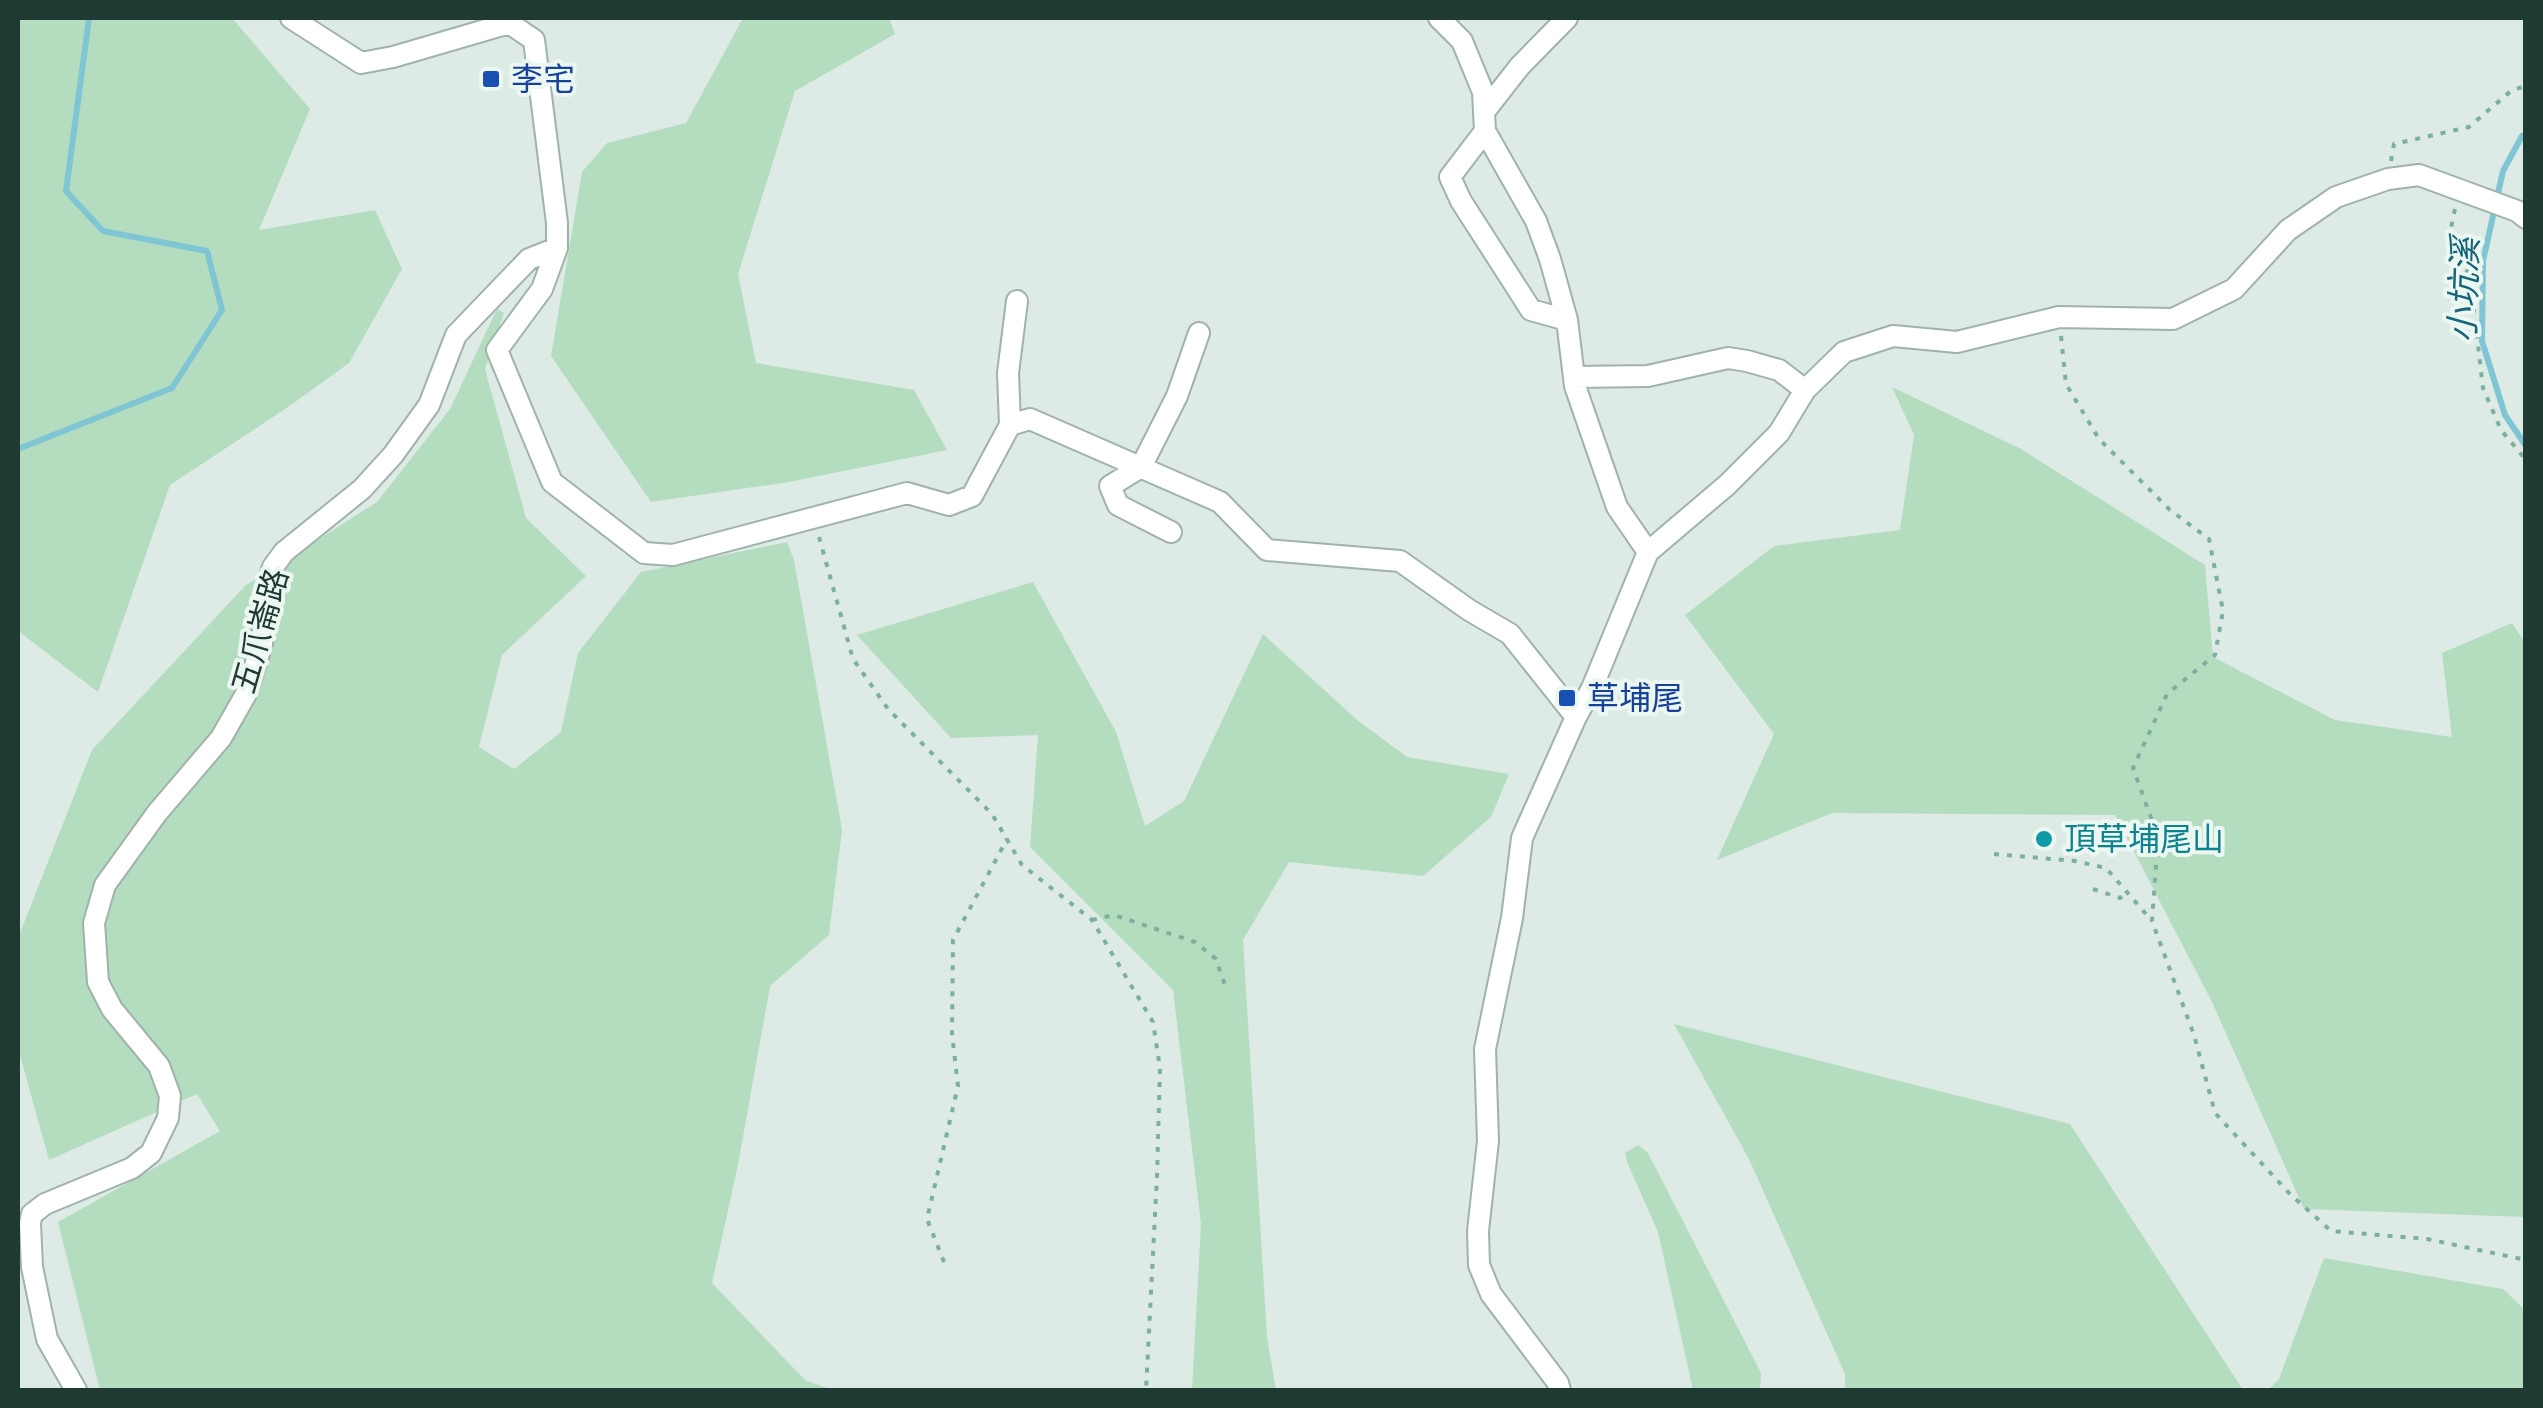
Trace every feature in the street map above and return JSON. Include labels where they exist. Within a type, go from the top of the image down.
[{"type":"street","points":[[290,18],[360,63],[509,23],[534,40],[557,248],[542,289],[498,350],[552,482],[644,553],[673,555],[907,493],[949,505],[972,496],[1010,425],[1008,373],[1017,301]]},
{"type":"street","points":[[1439,18],[1462,42],[1483,92],[1484,121],[1536,221],[1568,320],[1574,386],[1617,506],[1648,552]]},
{"type":"street","points":[[1567,18],[1520,66],[1450,178],[1531,310],[1568,320]]},
{"type":"street","points":[[1560,1390],[1491,1294],[1479,1265],[1478,1231],[1488,1141],[1485,1050],[1512,918],[1522,838],[1592,688],[1648,552],[1727,485],[1780,433],[1805,390],[1844,352],[1893,336],[1957,342],[2059,317],[2173,320],[2234,289],[2288,230],[2336,197],[2388,180],[2419,174],[2476,205],[2517,213]]},
{"type":"street","name":"五爪崙路","points":[[76,1390],[47,1338],[32,1267],[32,1214],[45,1204],[132,1168],[151,1153],[168,1118],[170,1096],[159,1066],[112,1008],[98,982],[94,922],[106,885],[157,813],[221,738],[246,694],[262,644],[266,589],[272,568],[284,552],[362,489],[393,456],[429,405],[456,334],[529,259],[557,248]]},
{"type":"street","points":[[1171,532],[1118,504],[1110,486],[1140,467],[1177,396],[1199,333]]},
{"type":"street","points":[[1574,378],[1648,376],[1728,358],[1779,370],[1805,390]]},
{"type":"street","points":[[1010,425],[1030,419],[1220,502],[1267,550],[1400,561],[1468,610],[1510,634],[1576,717]]},
{"type":"path","points":[[2388,180],[2394,144],[2469,127],[2512,90],[2526,86]]},
{"type":"path","points":[[2476,205],[2454,209],[2450,233],[2462,252],[2471,286],[2482,388],[2500,430],[2526,460]]},
{"type":"path","points":[[2059,317],[2066,384],[2099,439],[2170,510],[2209,540],[2223,611],[2215,655],[2167,694],[2133,768],[2158,837],[2152,921]]},
{"type":"path","points":[[814,518],[853,659],[888,709],[992,814],[1022,865],[1092,920],[1153,1022],[1160,1068],[1146,1390]]},
{"type":"path","points":[[944,1262],[926,1219],[958,1086],[952,1034],[953,940],[1007,839]]},
{"type":"path","points":[[1994,854],[2075,860],[2106,868],[2152,921],[2194,1036],[2215,1112],[2331,1231],[2427,1238],[2526,1260]]},
{"type":"path","points":[[2093,889],[2120,898],[2127,894]]},
{"type":"path","points":[[1092,920],[1114,915],[1195,942],[1216,959],[1226,988]]},
{"type":"green space","points":[[18,18],[232,18],[310,109],[259,230],[375,210],[402,269],[349,363],[170,485],[98,692],[18,631]]},
{"type":"green space","points":[[743,18],[889,18],[895,34],[795,91],[738,274],[756,363],[914,390],[947,450],[789,482],[651,502],[551,356],[582,172],[607,143],[686,123]]},
{"type":"green space","points":[[497,309],[504,313],[485,369],[526,518],[586,576],[502,655],[479,747],[514,769],[561,732],[578,653],[641,572],[787,542],[794,560],[842,830],[829,935],[770,986],[712,1283],[806,1381],[834,1390],[100,1390],[58,1222],[220,1131],[197,1094],[49,1160],[18,1048],[18,938],[92,750],[245,586],[377,502],[450,409]]},
{"type":"green space","points":[[1892,387],[2021,449],[2205,565],[2213,657],[2335,720],[2452,737],[2442,653],[2512,623],[2526,644],[2525,1217],[2304,1209],[2212,1002],[2115,815],[1832,813],[1717,860],[1774,734],[1685,615],[1774,546],[1900,530],[1914,435]]},
{"type":"green space","points":[[1033,582],[1116,732],[1145,826],[1184,801],[1263,634],[1356,719],[1407,757],[1509,774],[1491,817],[1423,876],[1289,862],[1243,940],[1267,1337],[1276,1390],[1192,1390],[1201,1224],[1173,990],[1030,847],[1038,735],[951,738],[857,635]]},
{"type":"green space","points":[[1674,1024],[2070,1124],[2243,1390],[1845,1390],[1845,1374],[1749,1159]]},
{"type":"green space","points":[[1638,1145],[1648,1153],[1761,1373],[1760,1390],[1693,1390],[1658,1232],[1627,1162],[1625,1153]]},
{"type":"green space","points":[[2324,1258],[2503,1289],[2525,1310],[2525,1390],[2268,1390],[2279,1379]]},
{"type":"waterway","points":[[18,449],[172,388],[222,310],[207,251],[103,231],[66,191],[89,18]]},
{"type":"waterway","name":"小坑溪","points":[[2526,135],[2503,171],[2483,261],[2482,341],[2505,415],[2526,446]]},
{"type":"place","name":"李宅","points":[[491,79]]},
{"type":"place","name":"草埔尾","points":[[1567,698]]},
{"type":"place","name":"頂草埔尾山","points":[[2044,839]]}]
